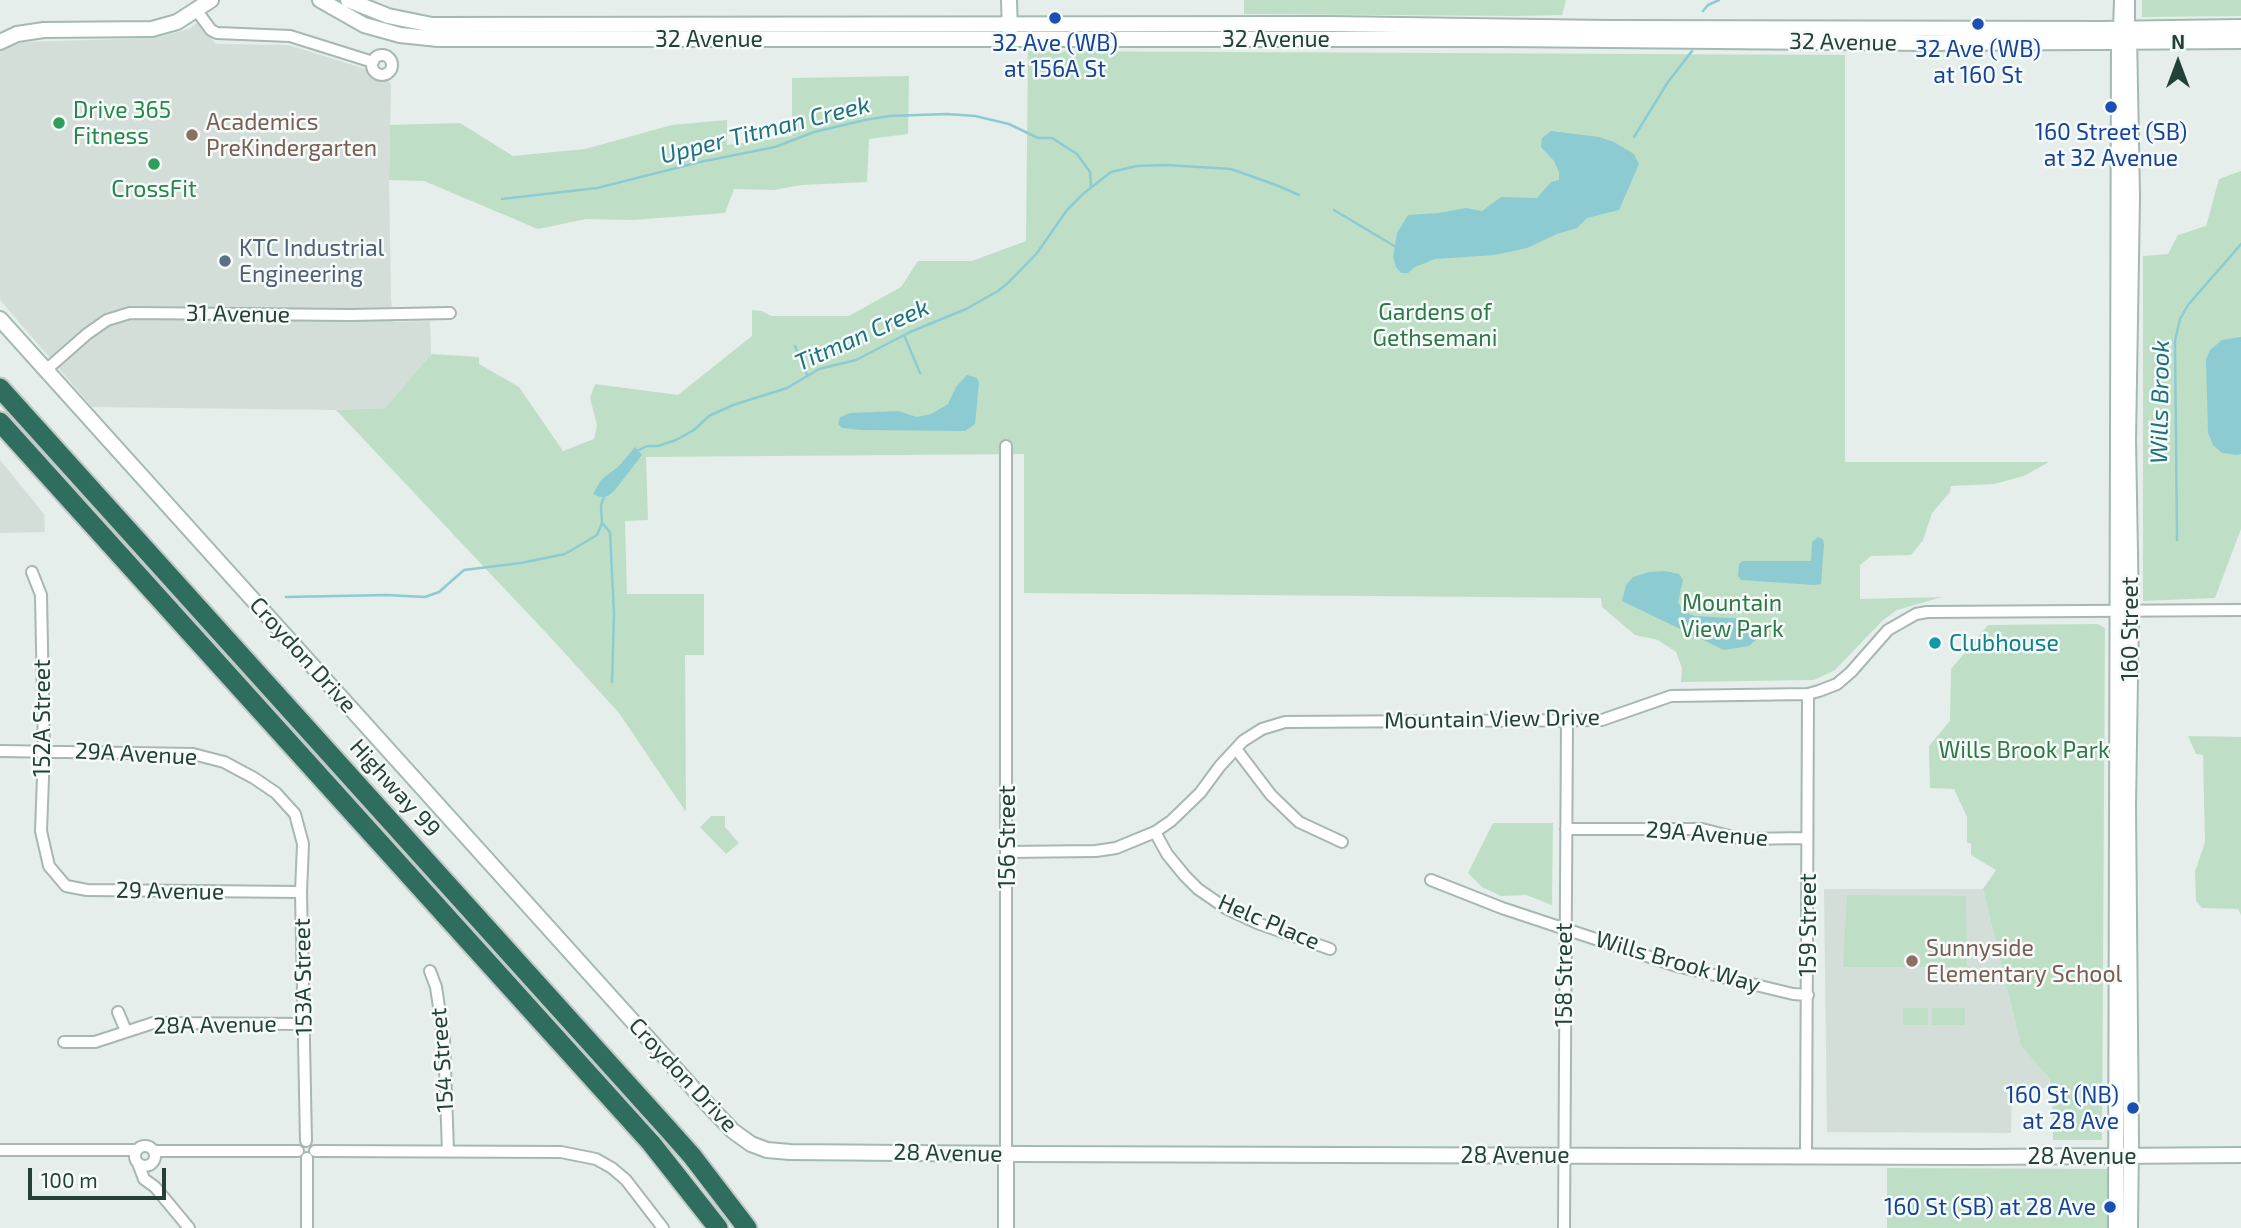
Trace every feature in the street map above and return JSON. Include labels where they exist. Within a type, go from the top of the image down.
[{"type":"highway","name":"Highway 99","points":[[0,388],[668,1129],[747,1228]]},
{"type":"highway","name":"Highway 99","points":[[0,422],[651,1143],[718,1228]]},
{"type":"main road","points":[[0,42],[17,34],[44,30],[152,29],[177,22],[211,0]]},
{"type":"main road","name":"32 Avenue","points":[[320,0],[364,25],[421,39],[665,39],[1010,31]]},
{"type":"main road","name":"32 Avenue","points":[[348,0],[388,16],[432,25],[731,26],[1010,31],[2124,36],[2241,41]]},
{"type":"main road","points":[[1009,0],[1010,31]]},
{"type":"main road","points":[[665,39],[665,35],[670,32],[718,32],[731,26]]},
{"type":"main road","name":"32 Avenue","points":[[2124,36],[2241,27]]},
{"type":"main road","name":"160 Street","points":[[2124,36],[2118,139],[2118,254],[2128,806],[2130,1228]]},
{"type":"main road","name":"160 Street","points":[[2116,1228],[2124,611],[2132,311],[2132,200],[2124,36]]},
{"type":"main road","points":[[2118,139],[2124,156],[2126,191],[2132,200],[2126,218],[2125,242],[2118,254],[2124,260],[2125,294],[2132,311]]},
{"type":"main road","name":"Croydon Drive","points":[[0,319],[709,1106],[733,1131],[751,1144],[767,1150],[790,1152]]},
{"type":"main road","name":"28 Avenue","points":[[790,1152],[2241,1155]]},
{"type":"main road","name":"156 Street","points":[[1006,1154],[1006,1228]]},
{"type":"street","points":[[2120,0],[2124,36]]},
{"type":"street","points":[[2124,36],[2129,0]]},
{"type":"street","points":[[197,11],[211,30],[217,33],[290,36],[373,61]]},
{"type":"street","name":"31 Avenue","points":[[46,370],[107,320],[130,313],[450,313]]},
{"type":"street","name":"156 Street","points":[[1006,446],[1006,1154]]},
{"type":"street","name":"152A Street","points":[[32,572],[41,595],[44,751],[41,831],[49,866]]},
{"type":"street","name":"Mountain View Drive","points":[[1007,852],[1096,851],[1116,848],[1155,832],[1171,821],[1200,793],[1236,748],[1262,729],[1285,722],[1602,720],[1671,696],[1808,694],[1837,684],[1888,630],[1916,614],[1927,612],[2241,610]]},
{"type":"street","name":"159 Street","points":[[1806,1155],[1808,694]]},
{"type":"street","name":"158 Street","points":[[1564,1228],[1567,721]]},
{"type":"street","points":[[1236,748],[1271,795],[1299,822],[1342,842]]},
{"type":"street","name":"29A Avenue","points":[[0,751],[193,754],[225,762],[254,778],[276,793],[295,814]]},
{"type":"street","name":"153A Street","points":[[295,814],[303,844],[306,1141],[299,1145],[307,1153]]},
{"type":"street","name":"29A Avenue","points":[[1566,829],[1702,829],[1741,839],[1807,838]]},
{"type":"street","name":"Helc Place","points":[[1155,832],[1167,854],[1185,876],[1198,889],[1227,909],[1257,923],[1330,949]]},
{"type":"street","name":"29 Avenue","points":[[49,866],[66,886],[87,890],[302,892]]},
{"type":"street","name":"Wills Brook Way","points":[[1431,880],[1502,908],[1677,966],[1793,994],[1808,995]]},
{"type":"street","name":"154 Street","points":[[430,971],[436,987],[444,1040],[448,1151]]},
{"type":"street","name":"28A Avenue","points":[[118,1012],[126,1031]]},
{"type":"street","name":"28A Avenue","points":[[64,1042],[95,1042],[153,1023],[305,1024]]},
{"type":"street","points":[[0,1150],[137,1150],[146,1146],[154,1151],[561,1152],[596,1159],[612,1168],[626,1180],[663,1228]]},
{"type":"street","points":[[137,1150],[135,1156],[144,1179],[155,1187],[189,1228]]},
{"type":"street","points":[[154,1151],[152,1163],[155,1187]]},
{"type":"street","points":[[307,1153],[307,1228]]},
{"type":"street","points":[[138,1163],[143,1166],[152,1163]]},
{"type":"shaded area","points":[[198,22],[216,44],[288,45],[366,69],[380,81],[388,80],[391,85],[389,180],[393,322],[430,321],[431,354],[385,408],[336,410],[92,407],[0,300],[0,52],[22,42],[155,38],[189,29]]},
{"type":"shaded area","points":[[0,460],[44,514],[45,532],[0,533]]},
{"type":"shaded area","name":"Sunnyside Elementary School","points":[[1824,889],[1983,889],[2021,1046],[2049,1078],[2050,1088],[2012,1088],[2011,1133],[1827,1132]]},
{"type":"green space","points":[[1244,0],[1566,0],[1562,15],[1516,16],[1244,14]]},
{"type":"green space","points":[[2142,0],[2241,0],[2241,16],[2142,17]]},
{"type":"green space","name":"Gardens of Gethsemani","points":[[1028,51],[1845,55],[1845,462],[2049,462],[2024,476],[1994,484],[1951,486],[1950,492],[1932,513],[1923,540],[1911,555],[1871,556],[1860,565],[1860,599],[1942,597],[1897,610],[1883,620],[1835,670],[1814,680],[1681,682],[1682,668],[1676,652],[1658,640],[1635,635],[1602,607],[1601,598],[1024,593],[1024,454],[646,457],[648,520],[625,521],[627,594],[704,594],[704,655],[685,655],[686,812],[619,713],[336,410],[385,408],[431,354],[479,357],[479,364],[519,387],[563,451],[594,439],[597,425],[590,398],[595,384],[678,395],[752,336],[752,310],[771,316],[849,316],[901,287],[918,261],[972,261],[1026,241]]},
{"type":"green space","points":[[909,76],[908,134],[869,139],[867,182],[801,185],[774,190],[734,189],[725,213],[633,220],[586,219],[538,229],[424,181],[389,180],[390,125],[460,123],[513,156],[585,149],[672,125],[727,120],[727,145],[792,136],[792,78]]},
{"type":"green space","points":[[2241,171],[2241,529],[2215,598],[2143,601],[2143,256],[2168,254],[2178,235],[2206,226],[2219,179]]},
{"type":"green space","name":"Wills Brook Park","points":[[2098,624],[2105,628],[2102,1140],[2053,1140],[2052,1089],[2049,1078],[2021,1046],[1983,889],[1996,870],[1971,855],[1971,843],[1967,843],[1967,817],[1954,789],[1930,788],[1929,746],[1950,721],[1951,669],[1988,625]]},
{"type":"green space","points":[[2188,736],[2241,737],[2241,915],[2238,909],[2202,908],[2196,901],[2195,872],[2205,842],[2203,755],[2196,754]]},
{"type":"green space","points":[[711,816],[725,816],[725,827],[739,843],[726,854],[700,827]]},
{"type":"green space","points":[[1493,823],[1553,823],[1552,905],[1526,895],[1501,896],[1482,887],[1468,873]]},
{"type":"green space","points":[[1847,895],[1966,896],[1967,967],[1843,967]]},
{"type":"green space","points":[[1903,1008],[1928,1008],[1928,1025],[1903,1025]]},
{"type":"green space","points":[[1932,1008],[1965,1008],[1965,1025],[1932,1025]]},
{"type":"green space","points":[[1887,1168],[2111,1169],[2111,1228],[1887,1228]]},
{"type":"water","points":[[1551,131],[1599,137],[1634,154],[1639,164],[1619,210],[1587,218],[1577,228],[1527,248],[1495,255],[1435,259],[1415,267],[1408,273],[1401,273],[1393,257],[1397,233],[1408,215],[1466,208],[1482,211],[1501,197],[1537,198],[1551,182],[1559,180],[1554,161],[1541,147],[1542,138]]},
{"type":"water","points":[[2241,337],[2241,454],[2237,455],[2222,453],[2213,445],[2208,433],[2206,359],[2210,350],[2222,340]]},
{"type":"water","points":[[967,375],[977,378],[979,383],[975,424],[965,431],[861,430],[842,428],[838,424],[840,417],[850,413],[898,411],[917,417],[931,414],[948,404],[956,387]]},
{"type":"water","points":[[635,447],[642,455],[615,490],[608,496],[593,494],[601,480],[619,466]]},
{"type":"water","points":[[1818,537],[1823,539],[1824,544],[1821,584],[1741,580],[1738,576],[1739,564],[1743,561],[1811,561],[1812,542]]},
{"type":"water","points":[[1649,572],[1679,574],[1683,580],[1678,602],[1684,612],[1695,616],[1748,619],[1756,627],[1757,639],[1749,646],[1724,650],[1622,601],[1626,585],[1633,577]]},
{"type":"waterway","name":"Titman Creek","points":[[1703,11],[1708,5],[1719,0]]},
{"type":"waterway","name":"Titman Creek","points":[[1634,137],[1668,82],[1692,51]]},
{"type":"waterway","name":"Upper Titman Creek","points":[[502,199],[597,188],[700,162],[775,147],[814,132],[865,120],[889,116],[947,114],[975,116],[1009,124],[1038,138],[1052,138],[1077,154],[1090,172],[1091,187]]},
{"type":"waterway","name":"Titman Creek","points":[[635,452],[647,446],[658,446],[676,440],[694,430],[709,416],[733,405],[787,388],[819,369],[856,360],[910,332],[966,309],[998,291],[1037,253],[1067,210],[1111,172],[1137,166],[1166,165],[1231,169],[1299,195]]},
{"type":"waterway","points":[[1334,210],[1396,247]]},
{"type":"waterway","name":"Wills Brook","points":[[2177,540],[2175,341],[2180,319],[2188,305],[2241,244]]},
{"type":"waterway","points":[[904,335],[920,373]]},
{"type":"waterway","points":[[795,346],[807,375]]},
{"type":"waterway","name":"Titman Creek","points":[[605,494],[601,505],[602,523],[610,532],[614,614],[612,682]]},
{"type":"waterway","points":[[286,597],[425,597],[439,592],[464,570],[565,554],[597,535],[602,523]]},
{"type":"place","name":"32 Ave (WB) at 156A St","points":[[1055,18]]},
{"type":"place","name":"32 Ave (WB) at 160 St","points":[[1978,24]]},
{"type":"place","name":"160 Street (SB) at 32 Avenue","points":[[2111,107]]},
{"type":"place","name":"Drive 365 Fitness","points":[[59,123]]},
{"type":"place","name":"Academics PreKindergarten","points":[[192,135]]},
{"type":"place","name":"CrossFit","points":[[154,164]]},
{"type":"place","name":"KTC Industrial Engineering","points":[[225,261]]},
{"type":"place","name":"Clubhouse","points":[[1935,643]]},
{"type":"place","name":"Sunnyside Elementary School","points":[[1912,961]]},
{"type":"place","name":"160 St (NB) at 28 Ave","points":[[2133,1108]]},
{"type":"place","name":"160 St (SB) at 28 Ave","points":[[2110,1207]]},
{"type":"park label","name":"Mountain View Park","points":[[1732,616]]}]
